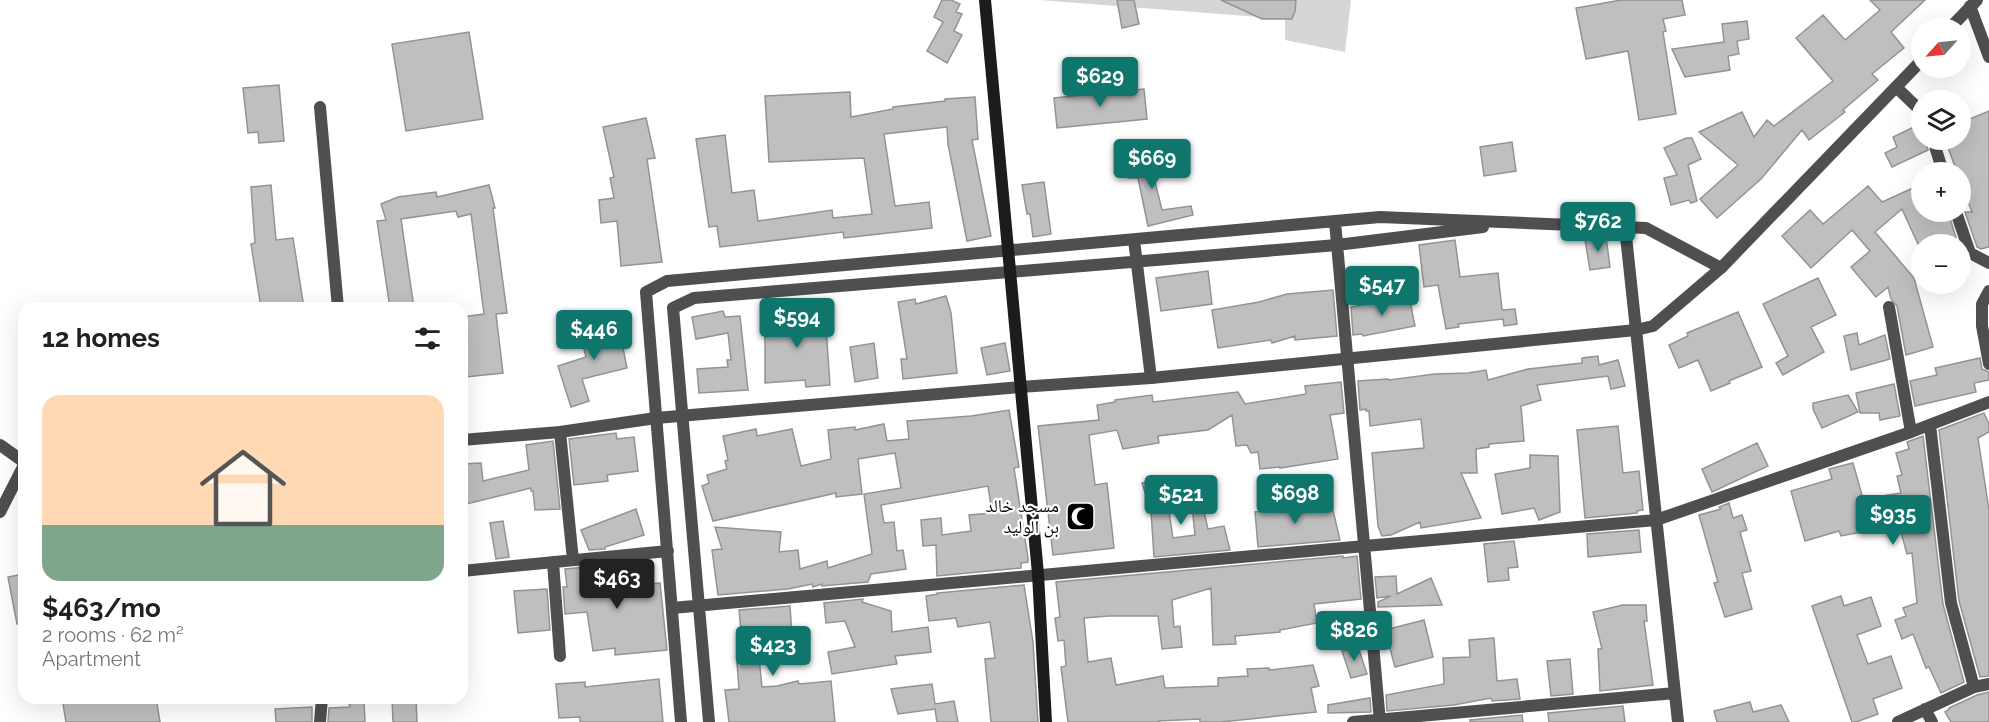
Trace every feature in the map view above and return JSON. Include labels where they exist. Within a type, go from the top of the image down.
[{"type":"main road","points":[[985,0],[1038,574],[1046,722]]},
{"type":"street","points":[[1959,18],[1973,3]]},
{"type":"street","points":[[1973,3],[1989,57]]},
{"type":"street","points":[[468,440],[560,432],[656,418],[1151,378],[1636,330],[1653,326],[1720,268],[1911,71]]},
{"type":"street","points":[[1896,87],[1911,101]]},
{"type":"street","points":[[320,107],[337,302]]},
{"type":"street","points":[[681,722],[646,292],[668,281],[1380,217],[1646,228],[1720,268]]},
{"type":"street","points":[[1335,222],[1380,721]]},
{"type":"street","points":[[710,722],[673,308],[694,298],[1337,245],[1522,222]]},
{"type":"street","points":[[1959,222],[1970,253],[1989,263]]},
{"type":"street","points":[[1625,227],[1678,722]]},
{"type":"street","points":[[1134,240],[1151,378]]},
{"type":"street","points":[[1989,291],[1982,304],[1982,326],[1989,364]]},
{"type":"street","points":[[1889,307],[1911,432]]},
{"type":"street","points":[[672,608],[1656,520],[1911,432],[1989,402]]},
{"type":"street","points":[[1930,424],[1951,603],[1974,687]]},
{"type":"street","points":[[560,432],[573,560]]},
{"type":"street","points":[[2,451],[18,460]]},
{"type":"street","points":[[0,512],[18,476]]},
{"type":"street","points":[[468,570],[668,551]]},
{"type":"street","points":[[553,562],[560,656]]},
{"type":"street","points":[[1898,722],[1974,687],[1989,684]]},
{"type":"street","points":[[1353,722],[1675,693]]},
{"type":"street","points":[[320,722],[322,704]]},
{"type":"street","points":[[1925,709],[1932,722]]},
{"type":"shaded area","points":[[1039,0],[1351,0],[1345,52],[1285,40],[1285,19]]},
{"type":"building","points":[[942,0],[951,0],[960,4],[956,12],[962,14],[954,31],[962,35],[947,63],[927,51],[943,22],[934,17]]},
{"type":"building","points":[[1117,0],[1134,0],[1139,24],[1122,28]]},
{"type":"building","points":[[1221,0],[1296,0],[1292,19],[1262,19]]},
{"type":"building","points":[[1621,0],[1682,0],[1685,15],[1663,19],[1676,114],[1639,120],[1628,51],[1586,59],[1576,8]]},
{"type":"building","points":[[1870,0],[1925,0],[1891,32],[1904,48],[1872,74],[1878,80],[1843,110],[1845,112],[1809,140],[1802,130],[1761,179],[1717,218],[1700,199],[1738,165],[1699,132],[1742,112],[1754,137],[1767,120],[1774,126],[1833,81],[1796,38],[1823,15],[1845,40],[1880,10]]},
{"type":"building","points":[[1747,21],[1749,39],[1737,41],[1739,54],[1728,56],[1730,70],[1685,77],[1672,49],[1724,42],[1722,24]]},
{"type":"building","points":[[469,32],[483,119],[406,131],[392,44]]},
{"type":"building","points":[[279,85],[284,141],[259,143],[258,132],[248,133],[243,88]]},
{"type":"building","points":[[1144,89],[1147,119],[1057,128],[1054,98]]},
{"type":"building","points":[[850,92],[851,117],[893,109],[893,107],[975,97],[978,139],[972,140],[991,236],[967,241],[948,144],[947,127],[884,134],[895,206],[929,202],[932,228],[844,238],[843,232],[720,247],[717,226],[709,227],[696,139],[725,135],[732,193],[754,190],[758,221],[832,210],[833,218],[872,214],[864,158],[769,162],[765,96]]},
{"type":"building","points":[[1989,111],[1989,247],[1981,249],[1977,247],[1968,222],[1971,222],[1972,212],[1971,162],[1953,162],[1949,150],[1971,150],[1971,118]]},
{"type":"building","points":[[646,118],[655,158],[647,159],[662,262],[621,266],[617,221],[601,223],[599,200],[614,198],[610,178],[614,177],[603,127]]},
{"type":"building","points":[[1911,128],[1911,150],[1928,150],[1892,167],[1885,153],[1897,147],[1893,137]]},
{"type":"building","points":[[1686,138],[1692,138],[1701,159],[1688,165],[1697,201],[1691,203],[1689,200],[1671,205],[1664,178],[1677,175],[1664,148]]},
{"type":"building","points":[[1512,142],[1516,171],[1484,176],[1480,147]]},
{"type":"building","points":[[1128,153],[1154,153],[1154,178],[1162,210],[1191,206],[1193,215],[1148,226],[1138,178],[1128,178]]},
{"type":"building","points":[[1044,182],[1051,234],[1033,237],[1030,214],[1027,214],[1022,185]]},
{"type":"building","points":[[271,185],[276,240],[293,238],[303,302],[260,302],[251,244],[255,243],[251,187]]},
{"type":"building","points":[[489,185],[495,208],[493,208],[507,313],[496,314],[503,373],[468,377],[468,316],[484,314],[471,214],[458,217],[456,211],[401,219],[413,302],[389,302],[377,221],[386,220],[381,204],[398,197],[436,192],[437,197]]},
{"type":"building","points":[[1868,186],[1882,202],[1911,189],[1911,222],[1951,222],[1955,234],[1913,234],[1902,209],[1875,232],[1911,274],[1911,294],[1918,294],[1933,347],[1906,355],[1897,306],[1891,299],[1888,287],[1876,297],[1851,267],[1870,251],[1852,230],[1811,268],[1782,236],[1810,210],[1823,224]]},
{"type":"building","points":[[1606,237],[1610,267],[1590,270],[1585,240]]},
{"type":"building","points":[[1455,240],[1460,277],[1498,273],[1502,310],[1515,309],[1517,324],[1504,326],[1503,319],[1458,324],[1459,327],[1446,329],[1438,285],[1424,287],[1419,245]]},
{"type":"building","points":[[1208,271],[1212,304],[1161,311],[1156,278]]},
{"type":"building","points":[[1818,278],[1836,315],[1811,327],[1824,352],[1783,375],[1776,363],[1788,356],[1763,304]]},
{"type":"building","points":[[1333,290],[1337,336],[1295,340],[1295,336],[1272,343],[1271,340],[1218,348],[1212,310],[1259,302],[1287,294]]},
{"type":"building","points":[[946,296],[951,313],[957,373],[903,379],[901,359],[907,359],[898,302],[915,299],[916,304]]},
{"type":"building","points":[[1409,296],[1415,326],[1363,336],[1362,334],[1353,335],[1351,307]]},
{"type":"building","points":[[723,311],[725,317],[740,316],[748,390],[699,393],[697,369],[728,367],[727,360],[731,360],[728,333],[696,339],[692,317]]},
{"type":"building","points":[[825,312],[830,385],[806,387],[805,380],[765,383],[765,313],[799,313],[799,316]]},
{"type":"building","points":[[1738,312],[1762,367],[1711,391],[1698,360],[1679,368],[1669,345],[1688,336],[1687,333]]},
{"type":"building","points":[[618,323],[627,368],[582,379],[589,401],[571,407],[558,366],[586,357],[580,333]]},
{"type":"building","points":[[1857,333],[1859,345],[1885,335],[1890,359],[1851,370],[1844,336]]},
{"type":"building","points":[[874,343],[878,378],[855,382],[850,347]]},
{"type":"building","points":[[1005,343],[1010,371],[987,375],[981,348]]},
{"type":"building","points":[[1598,356],[1599,365],[1618,360],[1625,386],[1611,389],[1608,376],[1537,385],[1541,400],[1521,406],[1524,441],[1489,444],[1489,447],[1476,449],[1477,473],[1461,473],[1481,518],[1421,528],[1420,522],[1391,535],[1382,536],[1378,526],[1372,453],[1424,448],[1421,419],[1370,426],[1369,411],[1360,410],[1358,381],[1486,370],[1488,380],[1528,369],[1582,363],[1582,358]]},
{"type":"building","points":[[1980,358],[1982,369],[1989,372],[1989,380],[1974,383],[1976,392],[1915,406],[1910,381],[1937,375],[1935,368]]},
{"type":"building","points":[[1341,382],[1344,413],[1330,415],[1338,459],[1260,469],[1258,452],[1251,453],[1247,445],[1236,446],[1232,415],[1208,430],[1158,436],[1159,443],[1123,449],[1117,430],[1089,435],[1095,485],[1107,483],[1114,548],[1053,555],[1038,426],[1099,420],[1097,405],[1115,402],[1115,400],[1152,395],[1153,402],[1238,392],[1245,404],[1306,394],[1305,386]]},
{"type":"building","points":[[1894,384],[1900,416],[1880,420],[1879,413],[1860,413],[1856,393]]},
{"type":"building","points":[[1848,395],[1858,412],[1822,428],[1813,409],[1813,403]]},
{"type":"building","points":[[1009,410],[1019,467],[1014,468],[1028,558],[1028,562],[1021,563],[1021,568],[937,576],[936,545],[923,546],[921,520],[941,518],[942,535],[971,531],[969,515],[992,513],[988,486],[881,505],[884,523],[894,522],[897,551],[903,550],[906,569],[871,574],[868,582],[822,586],[822,584],[813,587],[812,584],[788,589],[718,595],[712,550],[722,549],[715,527],[781,532],[779,552],[798,550],[800,569],[827,561],[828,568],[872,554],[864,494],[901,488],[895,453],[858,459],[862,494],[836,497],[836,493],[713,521],[702,486],[709,483],[707,475],[727,469],[725,461],[728,460],[723,436],[756,429],[757,436],[792,429],[801,466],[831,459],[828,430],[855,427],[855,430],[884,424],[887,441],[909,439],[907,421],[971,416]]},
{"type":"building","points":[[1984,413],[1989,424],[1989,432],[1978,438],[1989,510],[1989,676],[1980,677],[1959,601],[1939,430]]},
{"type":"building","points":[[1618,426],[1623,473],[1639,471],[1643,510],[1637,513],[1585,518],[1577,430]]},
{"type":"building","points":[[616,433],[617,439],[634,437],[638,471],[607,475],[608,481],[574,485],[569,439]]},
{"type":"building","points":[[1923,436],[1943,604],[1964,682],[1941,693],[1929,667],[1926,668],[1913,634],[1902,639],[1895,620],[1906,616],[1903,608],[1917,603],[1912,553],[1907,554],[1899,525],[1841,536],[1839,531],[1805,541],[1791,491],[1832,479],[1829,469],[1853,463],[1863,499],[1901,493],[1897,476],[1902,475],[1896,453],[1909,449],[1907,442]]},
{"type":"building","points":[[553,441],[560,509],[535,510],[531,488],[468,504],[468,464],[481,463],[483,481],[529,470],[526,445]]},
{"type":"building","points":[[1757,443],[1768,466],[1712,492],[1702,469]]},
{"type":"building","points":[[1530,455],[1558,456],[1560,512],[1539,520],[1534,508],[1502,514],[1495,474],[1530,468]]},
{"type":"building","points":[[1164,477],[1173,538],[1195,535],[1191,496],[1200,494],[1208,529],[1224,526],[1230,550],[1154,557],[1151,511],[1142,483]]},
{"type":"building","points":[[1302,502],[1303,513],[1332,506],[1340,540],[1258,547],[1255,512],[1269,510],[1269,505]]},
{"type":"building","points":[[1729,503],[1733,518],[1742,515],[1747,530],[1740,532],[1751,571],[1742,573],[1752,609],[1725,617],[1714,583],[1718,582],[1699,515],[1721,509],[1719,507]]},
{"type":"building","points":[[636,509],[644,535],[605,547],[605,549],[589,550],[581,530]]},
{"type":"building","points":[[503,521],[509,557],[496,559],[490,523]]},
{"type":"building","points":[[1639,530],[1641,552],[1588,557],[1587,534]]},
{"type":"building","points":[[1514,541],[1518,567],[1508,568],[1509,580],[1488,582],[1484,544]]},
{"type":"building","points":[[1343,556],[1343,558],[1357,556],[1361,599],[1314,604],[1317,623],[1280,630],[1280,632],[1235,636],[1236,644],[1213,645],[1211,588],[1172,600],[1174,627],[1180,626],[1182,647],[1162,649],[1158,616],[1084,618],[1088,662],[1111,658],[1116,685],[1163,676],[1165,688],[1218,686],[1218,678],[1248,676],[1247,669],[1269,668],[1269,670],[1313,665],[1319,686],[1311,688],[1316,712],[1221,722],[1200,722],[1200,719],[1159,722],[1068,722],[1061,667],[1066,666],[1064,640],[1058,641],[1055,618],[1060,617],[1056,582]]},
{"type":"building","points":[[607,565],[608,575],[628,573],[629,586],[660,583],[667,650],[615,655],[615,648],[593,651],[587,612],[565,614],[563,587],[567,587],[565,569]]},
{"type":"building","points":[[18,575],[18,624],[17,624],[8,577]]},
{"type":"building","points":[[1396,576],[1397,594],[1431,578],[1442,605],[1378,607],[1378,602],[1391,596],[1377,598],[1375,577]]},
{"type":"building","points":[[1024,585],[1033,642],[1038,722],[991,722],[985,659],[995,658],[990,622],[958,627],[956,618],[929,621],[926,596]]},
{"type":"building","points":[[547,589],[550,630],[518,633],[514,591]]},
{"type":"building","points":[[1841,596],[1844,606],[1871,597],[1881,626],[1857,635],[1868,664],[1891,656],[1902,688],[1873,699],[1878,714],[1856,722],[1852,722],[1812,606]]},
{"type":"building","points":[[863,599],[862,602],[891,611],[892,632],[928,627],[931,652],[895,656],[897,664],[832,674],[828,652],[855,647],[845,621],[826,623],[824,603]]},
{"type":"building","points":[[1623,605],[1646,605],[1647,621],[1644,621],[1653,685],[1600,691],[1598,649],[1602,649],[1593,612]]},
{"type":"building","points":[[790,606],[792,636],[772,637],[777,651],[759,658],[762,687],[798,681],[799,684],[831,681],[835,722],[729,722],[725,690],[739,689],[737,663],[744,663],[739,610]]},
{"type":"building","points":[[1424,620],[1433,657],[1395,667],[1385,630]]},
{"type":"building","points":[[1494,638],[1497,681],[1517,679],[1520,699],[1492,701],[1491,698],[1454,705],[1387,711],[1386,695],[1444,684],[1443,658],[1470,657],[1469,640]]},
{"type":"building","points":[[1358,647],[1367,674],[1351,678],[1342,651]]},
{"type":"building","points":[[1570,659],[1573,694],[1551,696],[1547,661]]},
{"type":"building","points":[[659,679],[663,722],[580,722],[580,717],[559,718],[556,684],[585,682],[585,687]]},
{"type":"building","points":[[932,684],[935,704],[954,701],[958,722],[937,722],[935,709],[898,714],[891,689]]},
{"type":"building","points":[[1989,692],[1989,722],[1951,722],[1945,712],[1949,708]]},
{"type":"building","points":[[1370,698],[1371,712],[1328,713],[1328,705]]},
{"type":"building","points":[[1750,702],[1753,712],[1781,705],[1789,722],[1717,722],[1714,711]]},
{"type":"building","points":[[63,704],[157,704],[160,722],[66,722]]},
{"type":"building","points":[[349,704],[364,704],[365,722],[328,722],[329,708],[350,707]]},
{"type":"building","points":[[392,704],[416,704],[417,722],[393,722]]},
{"type":"building","points":[[1623,706],[1625,722],[1549,722],[1548,713]]},
{"type":"building","points":[[312,707],[312,722],[276,722],[275,709]]},
{"type":"building","points":[[1522,715],[1523,722],[1470,722],[1470,720]]},
{"type":"place","name":"مسجد خالد بن الوليد","points":[[1080,516]]}]
